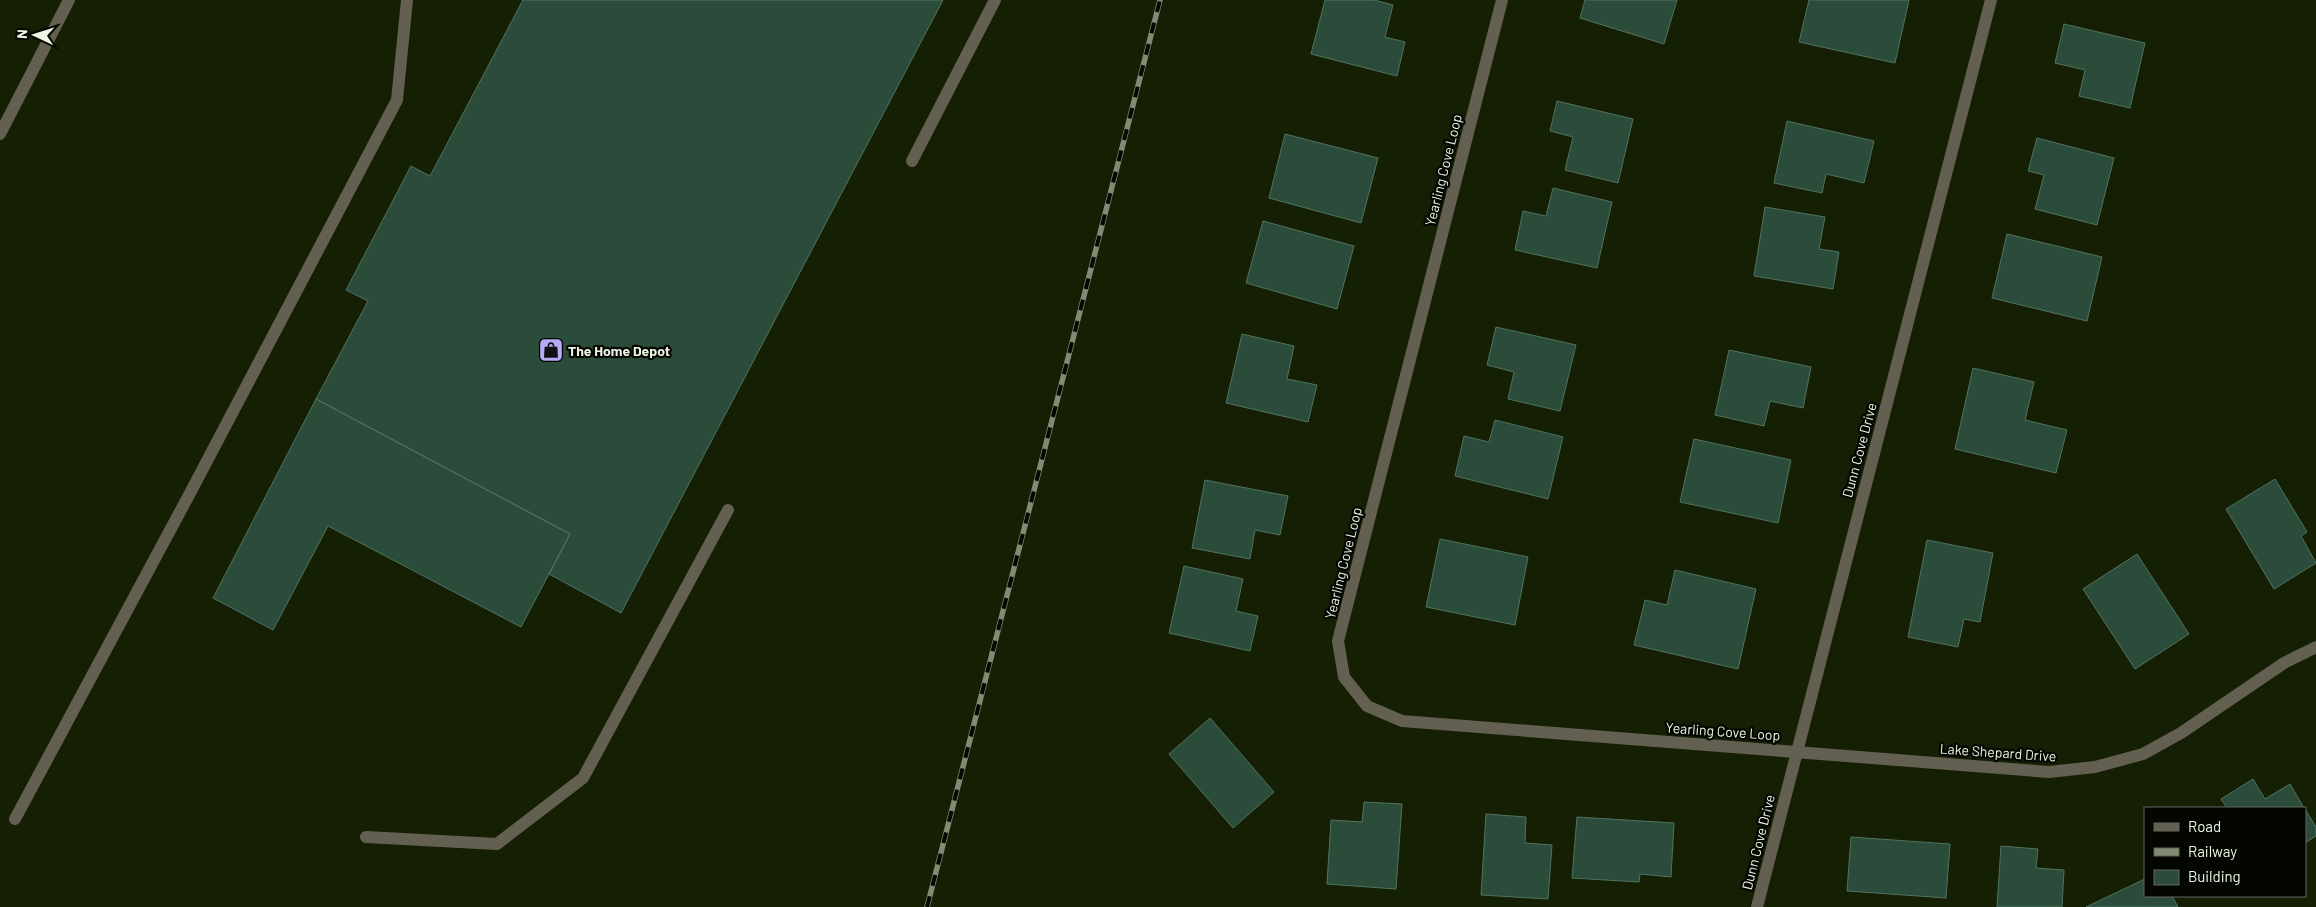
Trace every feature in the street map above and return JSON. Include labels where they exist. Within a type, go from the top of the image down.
[{"type":"street","points":[[0,134],[69,0]]},
{"type":"street","points":[[15,819],[189,495],[397,100],[407,0]]},
{"type":"street","points":[[912,161],[995,0]]},
{"type":"street","name":"Yearling Cove Loop","points":[[1502,0],[1338,641],[1344,677],[1367,706],[1402,722],[1796,752]]},
{"type":"street","name":"Dunn Cove Drive","points":[[1757,907],[1992,0]]},
{"type":"street","points":[[366,837],[498,844],[584,778],[728,510]]},
{"type":"street","name":"Lake Shepard Drive","points":[[1796,752],[2049,772],[2095,767],[2143,754],[2181,733],[2284,663],[2316,647]]},
{"type":"building","name":"The Home Depot","points":[[523,0],[943,0],[621,613],[549,574],[570,534],[316,399],[368,301],[346,290],[411,166],[430,176]]},
{"type":"building","points":[[1325,0],[1374,0],[1393,5],[1385,37],[1405,42],[1397,76],[1311,54]]},
{"type":"building","points":[[1585,0],[1677,0],[1664,44],[1580,18]]},
{"type":"building","points":[[1809,0],[1909,0],[1895,63],[1799,42]]},
{"type":"building","points":[[2064,24],[2145,43],[2130,108],[2079,96],[2085,70],[2055,63]]},
{"type":"building","points":[[1557,101],[1633,119],[1618,183],[1565,170],[1573,137],[1550,131]]},
{"type":"building","points":[[1787,121],[1874,141],[1864,183],[1826,174],[1822,193],[1774,183]]},
{"type":"building","points":[[1285,134],[1378,158],[1361,223],[1269,198]]},
{"type":"building","points":[[2037,138],[2114,158],[2097,225],[2035,209],[2044,175],[2028,171]]},
{"type":"building","points":[[1553,188],[1612,202],[1597,268],[1515,250],[1523,211],[1546,216]]},
{"type":"building","points":[[1765,207],[1825,217],[1819,249],[1839,252],[1833,289],[1754,276]]},
{"type":"building","points":[[1263,221],[1354,246],[1337,309],[1246,283]]},
{"type":"building","points":[[2007,234],[2102,257],[2087,321],[1992,298]]},
{"type":"building","points":[[1496,327],[1576,345],[1560,411],[1508,399],[1514,372],[1487,365]]},
{"type":"building","points":[[1242,334],[1294,346],[1287,379],[1317,385],[1308,422],[1226,403]]},
{"type":"building","points":[[1729,350],[1811,367],[1803,408],[1770,401],[1764,426],[1715,415]]},
{"type":"building","points":[[1973,368],[2034,382],[2025,420],[2067,430],[2056,473],[1955,449]]},
{"type":"building","points":[[316,399],[570,534],[521,627],[328,526],[273,630],[213,598]]},
{"type":"building","points":[[1495,420],[1563,437],[1548,499],[1455,476],[1464,436],[1489,442]]},
{"type":"building","points":[[1694,439],[1791,460],[1778,523],[1680,502]]},
{"type":"building","points":[[2275,479],[2307,532],[2301,536],[2316,563],[2274,589],[2226,509]]},
{"type":"building","points":[[1205,480],[1288,496],[1280,535],[1255,530],[1250,559],[1192,548]]},
{"type":"building","points":[[1440,539],[1528,557],[1515,625],[1426,607]]},
{"type":"building","points":[[1927,540],[1993,553],[1980,622],[1964,619],[1958,647],[1908,637]]},
{"type":"building","points":[[2137,554],[2189,634],[2135,669],[2083,589]]},
{"type":"building","points":[[1184,566],[1243,579],[1236,611],[1258,616],[1250,651],[1169,633]]},
{"type":"building","points":[[1675,570],[1756,589],[1738,669],[1634,645],[1645,600],[1667,605]]},
{"type":"building","points":[[1210,718],[1274,792],[1233,828],[1169,754]]},
{"type":"building","points":[[2253,779],[2265,799],[2290,784],[2303,807],[2226,807],[2221,799]]},
{"type":"building","points":[[1364,802],[1402,804],[1396,889],[1327,884],[1331,820],[1362,822]]},
{"type":"building","points":[[2306,811],[2316,827],[2316,836],[2306,842]]},
{"type":"building","points":[[1486,814],[1526,817],[1525,843],[1552,845],[1548,899],[1481,895]]},
{"type":"building","points":[[1577,817],[1674,823],[1671,877],[1640,874],[1639,882],[1572,878]]},
{"type":"building","points":[[1851,837],[1950,844],[1946,898],[1847,891]]},
{"type":"building","points":[[2001,846],[2038,849],[2036,868],[2064,870],[2062,907],[1997,907]]},
{"type":"building","points":[[2144,879],[2144,897],[2173,897],[2178,907],[2086,907]]},
{"type":"railway","points":[[927,907],[1160,0]]},
{"type":"place","name":"The Home Depot","points":[[551,350]]}]
